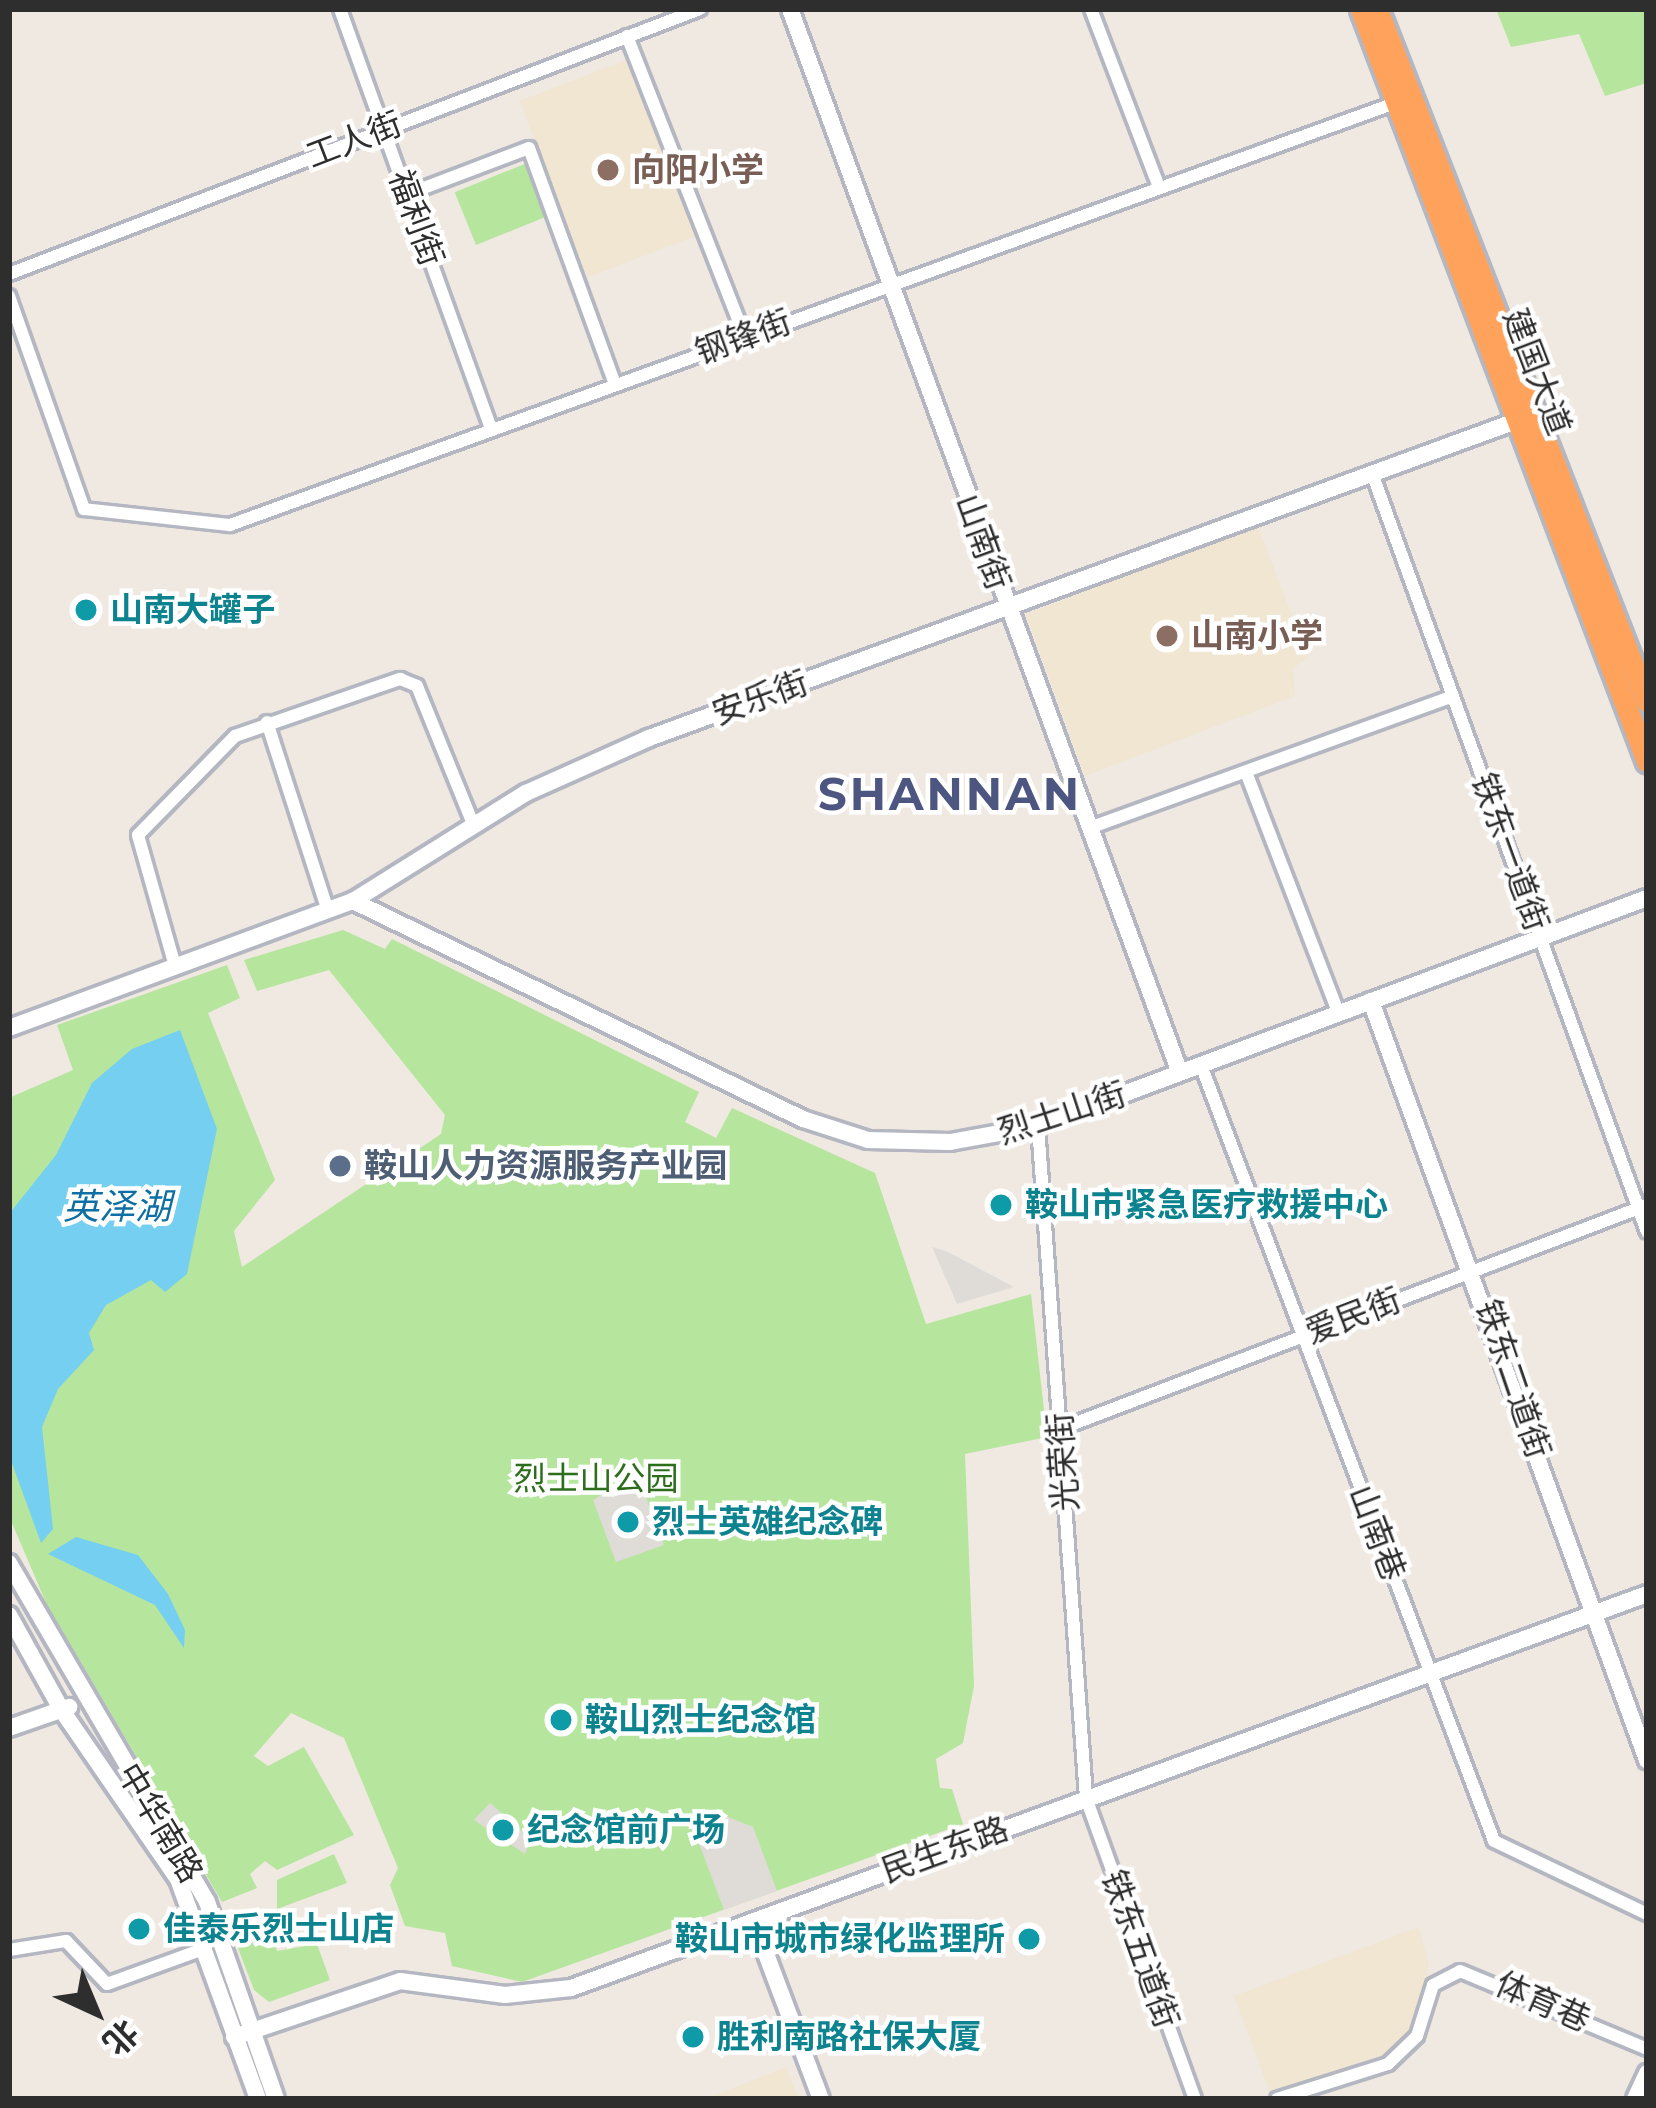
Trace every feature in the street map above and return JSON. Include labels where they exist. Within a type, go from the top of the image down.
[{"type":"highway","name":"建国大道","points":[[1361,9],[1395,103],[1647,701]]},
{"type":"highway","name":"建国大道","points":[[1377,9],[1462,219],[1647,761]]},
{"type":"highway","points":[[1391,9],[1462,219]]},
{"type":"main road","name":"山南街","points":[[790,9],[1180,1073]]},
{"type":"main road","name":"安乐街","points":[[9,1028],[353,901],[473,824],[649,738],[1527,417]]},
{"type":"main road","name":"烈士山街","points":[[353,901],[835,1131],[950,1142],[1038,1126],[1647,898]]},
{"type":"main road","name":"铁东二道街","points":[[1371,1001],[1474,1270],[1647,1760]]},
{"type":"main road","name":"中华南路","points":[[9,1563],[207,1902],[258,2099]]},
{"type":"main road","name":"民生东路","points":[[243,2034],[400,1981],[505,1995],[571,1988],[1431,1677],[1647,1594]]},
{"type":"main road","name":"中华南路","points":[[9,1615],[61,1709],[178,1879],[243,2034],[276,2099]]},
{"type":"main road","points":[[9,1728],[87,1702]]},
{"type":"main road","points":[[754,1922],[821,2099]]},
{"type":"main road","points":[[1635,2099],[1647,2073]]},
{"type":"street","name":"福利街","points":[[340,9],[491,428]]},
{"type":"street","name":"工人街","points":[[9,274],[700,9]]},
{"type":"street","points":[[1091,9],[1158,184]]},
{"type":"street","points":[[627,36],[745,337]]},
{"type":"street","name":"钢锋街","points":[[9,296],[84,509],[230,524],[1158,184],[1395,103]]},
{"type":"street","points":[[407,194],[530,148],[615,384]]},
{"type":"street","name":"铁东一道街","points":[[1372,473],[1643,1207],[1647,1232]]},
{"type":"street","points":[[175,966],[138,835],[235,736],[400,679],[417,686],[473,824]]},
{"type":"street","points":[[1089,828],[1453,696]]},
{"type":"street","points":[[267,722],[328,911]]},
{"type":"street","points":[[1246,772],[1339,1012]]},
{"type":"street","name":"山南巷","points":[[1201,1065],[1494,1841],[1647,1914]]},
{"type":"street","name":"光荣街","points":[[1038,1126],[1086,1798]]},
{"type":"street","name":"爱民街","points":[[1060,1429],[1643,1207]]},
{"type":"street","name":"铁东五道街","points":[[1086,1798],[1195,2099]]},
{"type":"street","points":[[9,1949],[66,1941],[107,1984],[206,1948]]},
{"type":"street","name":"体育巷","points":[[1277,2099],[1388,2064],[1417,2036],[1433,1985],[1460,1971],[1647,2049]]},
{"type":"street","points":[[1302,2092],[1316,2099]]},
{"type":"shaded area","name":"向阳小学","points":[[629,59],[697,235],[588,277],[520,101]]},
{"type":"shaded area","name":"山南小学","points":[[1258,526],[1308,658],[1293,668],[1295,696],[1085,776],[1026,614]]},
{"type":"shaded area","points":[[932,1247],[946,1251],[1014,1287],[957,1304]]},
{"type":"shaded area","points":[[622,1482],[625,1489],[641,1484],[664,1545],[616,1562],[593,1500]]},
{"type":"shaded area","name":"纪念馆前广场","points":[[490,1803],[531,1839],[525,1854],[474,1820]]},
{"type":"shaded area","points":[[726,1816],[753,1827],[777,1891],[724,1910],[697,1838]]},
{"type":"shaded area","points":[[1419,1927],[1429,1965],[1411,2031],[1394,2052],[1271,2096],[1234,1996]]},
{"type":"shaded area","points":[[786,2067],[799,2099],[705,2099]]},
{"type":"green space","points":[[1496,9],[1647,9],[1647,83],[1605,96],[1579,34],[1511,47]]},
{"type":"green space","points":[[527,163],[548,216],[476,245],[455,192]]},
{"type":"green space","name":"烈士山公园","points":[[343,930],[385,949],[392,939],[699,1092],[685,1122],[716,1138],[732,1108],[875,1173],[926,1324],[1031,1294],[1047,1437],[965,1454],[974,1686],[963,1743],[936,1759],[940,1788],[952,1789],[963,1824],[522,1982],[452,1966],[445,1933],[405,1926],[390,1885],[398,1868],[344,1738],[291,1713],[254,1756],[268,1766],[304,1747],[354,1835],[277,1870],[265,1861],[250,1874],[257,1888],[222,1902],[47,1605],[9,1516],[9,1098],[73,1070],[57,1025],[227,965],[240,998],[208,1013],[275,1180],[234,1231],[242,1267],[441,1134],[445,1115],[329,970],[257,991],[244,960]]},
{"type":"green space","points":[[334,1854],[347,1883],[277,1909],[277,1880]]},
{"type":"green space","points":[[270,1934],[277,1951],[317,1944],[330,1980],[269,2002],[254,1990],[236,1943]]},
{"type":"water","name":"英泽湖","points":[[180,1030],[217,1129],[187,1274],[165,1292],[151,1280],[106,1305],[89,1333],[94,1350],[58,1389],[42,1427],[53,1529],[41,1543],[9,1455],[9,1214],[56,1155],[92,1083],[132,1049]]},
{"type":"water","points":[[76,1537],[138,1555],[168,1594],[185,1630],[184,1648],[155,1605],[48,1554]]},
{"type":"place","name":"向阳小学","points":[[608,170]]},
{"type":"place","name":"山南大罐子","points":[[86,610]]},
{"type":"place","name":"山南小学","points":[[1167,636]]},
{"type":"place","name":"鞍山人力资源服务产业园","points":[[340,1166]]},
{"type":"place","name":"鞍山市紧急医疗救援中心","points":[[1001,1205]]},
{"type":"place","name":"烈士英雄纪念碑","points":[[628,1522]]},
{"type":"place","name":"鞍山烈士纪念馆","points":[[561,1720]]},
{"type":"place","name":"纪念馆前广场","points":[[503,1830]]},
{"type":"place","name":"佳泰乐烈士山店","points":[[139,1929]]},
{"type":"place","name":"鞍山市城市绿化监理所","points":[[1029,1939]]},
{"type":"place","name":"胜利南路社保大厦","points":[[693,2037]]},
{"type":"district","name":"SHANNAN","points":[[950,794]]}]
